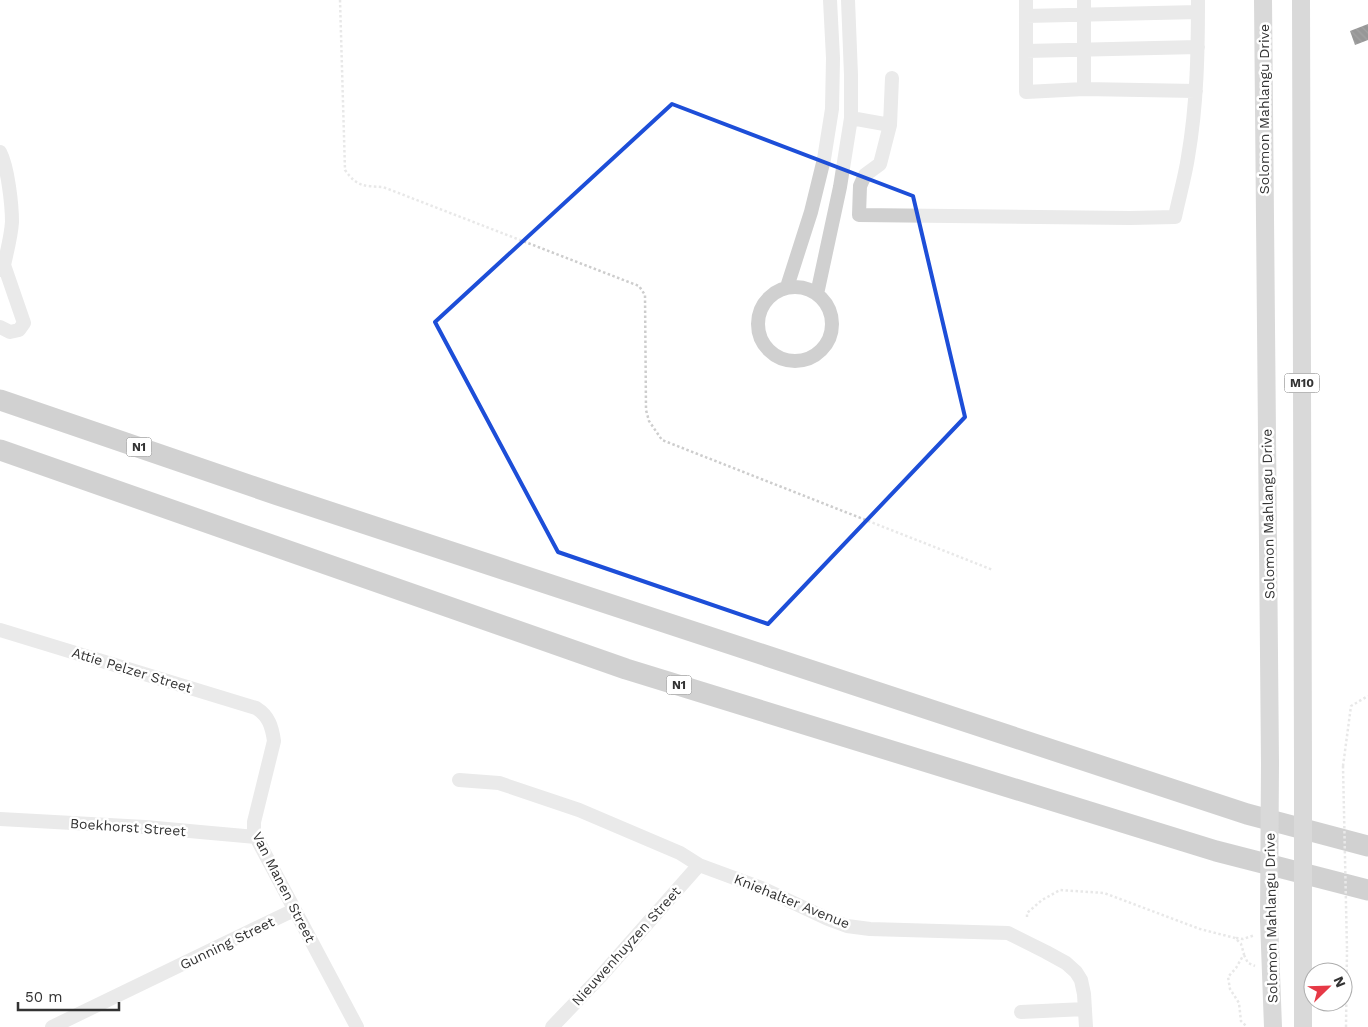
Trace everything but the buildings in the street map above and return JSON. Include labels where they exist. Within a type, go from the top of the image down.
[{"type":"highway","points":[[0,388],[278,495]]},
{"type":"highway","name":"N1","points":[[0,400],[278,495],[1247,814],[1368,846]]},
{"type":"highway","name":"N1","points":[[0,450],[626,668],[1216,851],[1368,890]]},
{"type":"main road","name":"Solomon Mahlangu Drive","points":[[1261,0],[1264,61],[1270,763],[1269,926],[1273,1027]]},
{"type":"main road","name":"M10","points":[[1301,0],[1303,1027]]},
{"type":"street","points":[[787,287],[811,212],[824,159],[832,109],[833,58],[830,0]]},
{"type":"street","points":[[817,294],[840,187],[851,118],[848,0]]},
{"type":"street","points":[[1026,0],[1026,92],[1084,89],[1196,91]]},
{"type":"street","points":[[1084,0],[1084,89]]},
{"type":"street","points":[[892,78],[890,125],[880,164],[865,175],[860,186],[859,215],[1130,218],[1175,216],[1188,157],[1196,91],[1198,6],[1084,15],[1026,16]]},
{"type":"street","points":[[1026,51],[1198,47]]},
{"type":"street","points":[[851,118],[890,125]]},
{"type":"street","points":[[0,152],[4,160],[12,223],[2,267],[24,323],[19,330],[10,332],[0,327]]},
{"type":"street","points":[[797,286],[807,288],[817,294],[825,301],[830,311],[832,321],[828,342],[820,352],[809,359],[796,361],[783,359],[772,353],[764,343],[759,332],[758,320],[761,308],[768,298],[777,291],[797,286]]},
{"type":"street","name":"Attie Pelzer Street","points":[[0,630],[256,708],[262,712]]},
{"type":"street","name":"Van Manen Street","points":[[262,712],[272,728],[274,741],[254,822],[256,837],[357,1027]]},
{"type":"street","name":"Kniehalter Avenue","points":[[459,780],[499,783],[579,810],[680,853],[699,865],[764,889],[847,926],[870,929],[1008,932],[1066,963],[1076,972],[1081,980],[1084,994],[1086,1027]]},
{"type":"street","name":"Boekhorst Street","points":[[0,819],[145,827],[256,837]]},
{"type":"street","name":"Nieuwenhuyzen Street","points":[[560,1024],[699,865]]},
{"type":"street","name":"Gunning Street","points":[[52,1027],[294,910]]},
{"type":"street","points":[[1021,1012],[1085,1009]]},
{"type":"path","points":[[340,0],[345,170],[352,180],[365,186],[383,187],[639,286],[645,294],[646,410],[649,421],[662,440],[993,570]]},
{"type":"path","points":[[1346,1027],[1348,950],[1343,766],[1350,706],[1368,696]]},
{"type":"path","points":[[1027,917],[1027,913],[1038,903],[1060,890],[1104,893],[1200,929],[1235,938],[1243,939],[1266,931],[1269,926]]},
{"type":"path","points":[[1235,938],[1241,944],[1244,954],[1228,977],[1230,989],[1239,1003],[1241,1021],[1247,1027]]},
{"type":"highlighted area","points":[[672,104],[913,196],[965,417],[768,624],[558,552],[435,322]]}]
